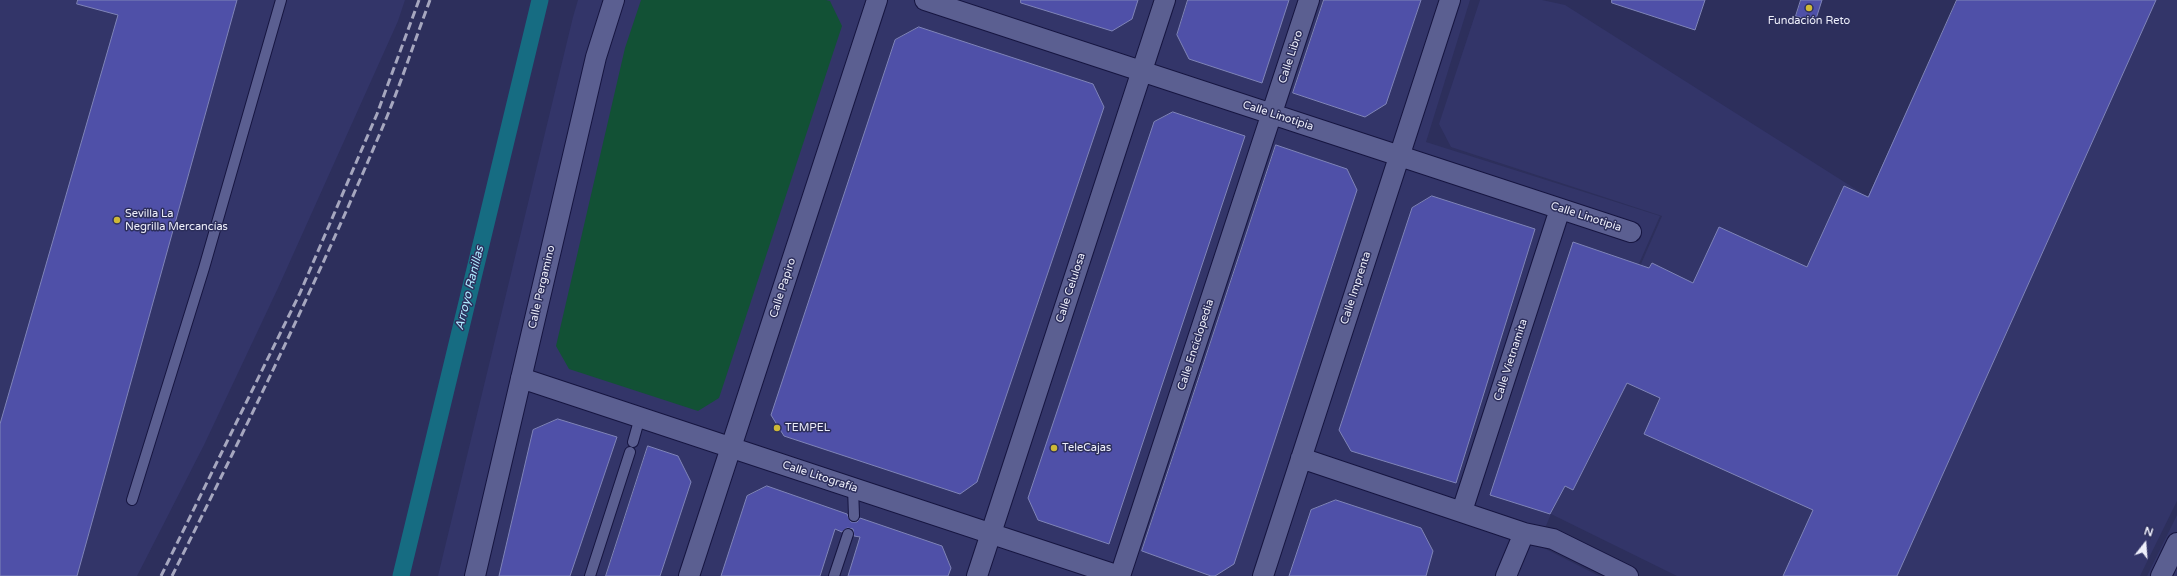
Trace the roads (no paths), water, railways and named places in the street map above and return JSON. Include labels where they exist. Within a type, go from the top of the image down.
[{"type":"street","name":"Calle Pergamino","points":[[475,576],[596,57],[614,0]]},
{"type":"street","name":"Calle Papiro","points":[[689,576],[877,0]]},
{"type":"street","name":"Calle Linotipia","points":[[925,0],[1631,232]]},
{"type":"street","name":"Calle Celulosa","points":[[977,576],[1165,0]]},
{"type":"street","name":"Calle Libro","points":[[1272,114],[1310,0]]},
{"type":"street","name":"Calle Imprenta","points":[[1263,576],[1398,156],[1450,0]]},
{"type":"street","name":"Calle Enciclopedia","points":[[1120,576],[1272,114]]},
{"type":"street","name":"Calle Vietnamita","points":[[1462,511],[1560,209]]},
{"type":"street","name":"Calle Litografía","points":[[521,378],[1120,576]]},
{"type":"street","points":[[1301,458],[1524,533],[1553,539],[1628,576]]},
{"type":"street","points":[[1506,576],[1524,533]]},
{"type":"street","points":[[2160,576],[2177,543]]},
{"type":"lane","points":[[132,500],[204,268],[281,0]]},
{"type":"lane","points":[[633,442],[640,417]]},
{"type":"lane","points":[[590,576],[630,452]]},
{"type":"lane","points":[[853,488],[854,516]]},
{"type":"lane","points":[[834,576],[848,534]]},
{"type":"waterway","name":"Arroyo Ranillas","points":[[401,576],[540,0]]},
{"type":"railway","points":[[161,576],[300,293],[377,114],[419,0]]},
{"type":"railway","points":[[172,576],[256,406],[336,235],[386,119],[430,0]]},
{"type":"place","name":"Fundación Reto","points":[[1809,8]]},
{"type":"place","name":"Sevilla La Negrilla Mercancías","points":[[117,220]]},
{"type":"place","name":"TEMPEL","points":[[777,428]]},
{"type":"place","name":"TeleCajas","points":[[1054,448]]}]
